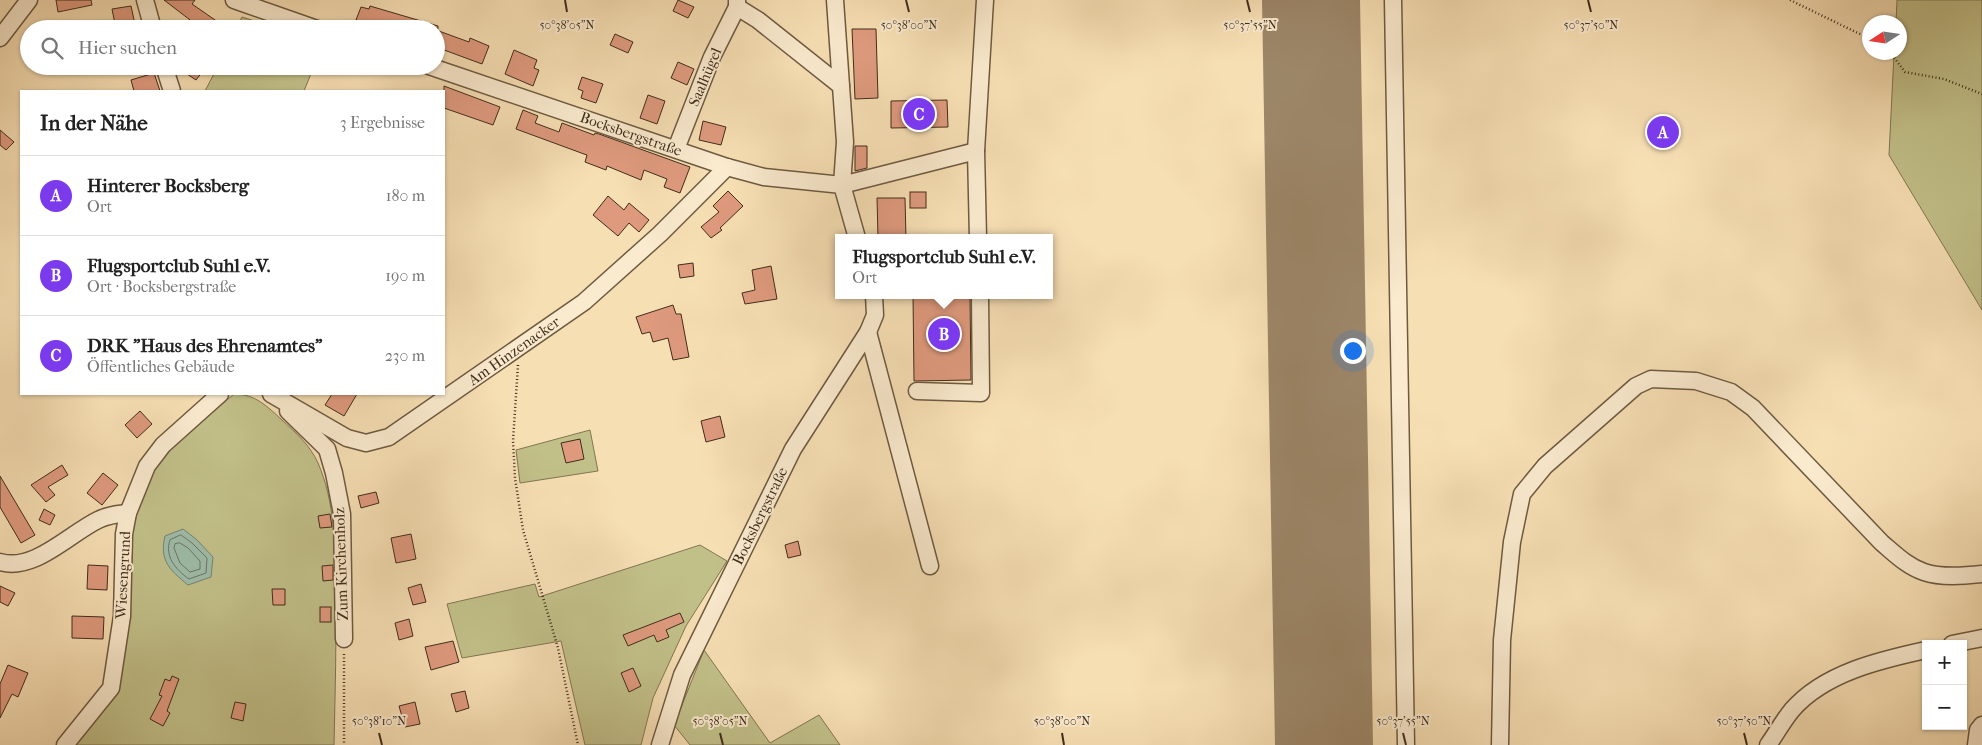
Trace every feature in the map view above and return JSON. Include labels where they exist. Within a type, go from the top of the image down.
[{"type":"street","points":[[0,38],[29,0]]},
{"type":"street","points":[[145,0],[151,20]]},
{"type":"street","points":[[234,0],[291,20]]},
{"type":"street","points":[[835,0],[845,142],[842,185],[857,234]]},
{"type":"street","points":[[978,234],[976,151],[985,0]]},
{"type":"street","points":[[1393,0],[1406,745]]},
{"type":"street","points":[[737,3],[841,86]]},
{"type":"street","name":"Saalhügel","points":[[676,149],[712,57],[737,3]]},
{"type":"street","name":"Bocksbergstraße","points":[[445,71],[727,167],[764,177],[842,185]]},
{"type":"street","points":[[167,75],[172,90]]},
{"type":"street","points":[[842,185],[976,151]]},
{"type":"street","name":"Am Hinzenacker","points":[[273,395],[347,438],[366,443],[389,437],[584,302],[660,234],[727,167]]},
{"type":"street","name":"Bocksbergstraße","points":[[660,745],[682,675],[794,448],[868,332],[874,315],[874,299]]},
{"type":"street","points":[[917,391],[982,393],[980,299]]},
{"type":"street","points":[[868,332],[930,566]]},
{"type":"street","points":[[1500,745],[1502,640],[1512,542],[1522,494],[1545,466],[1636,386],[1651,379],[1696,380],[1731,392],[1753,408],[1863,524],[1904,562],[1924,573],[1944,575],[1982,574]]},
{"type":"street","name":"Wiesengrund","points":[[66,745],[111,688],[122,616],[124,534],[128,513],[147,466],[163,445],[219,395]]},
{"type":"street","name":"Zum Kirchenholz","points":[[272,395],[327,448],[342,514],[344,639]]},
{"type":"street","points":[[0,562],[8,564],[32,561],[97,520],[111,515],[128,513]]},
{"type":"street","points":[[1967,641],[1982,638]]},
{"type":"street","points":[[1768,745],[1792,710],[1815,690],[1839,677],[1884,659],[1922,651]]},
{"type":"street","points":[[1976,745],[1978,730],[1982,725]]},
{"type":"path","points":[[1790,0],[1862,35]]},
{"type":"path","points":[[1896,60],[1905,72],[1944,79],[1982,94]]},
{"type":"path","points":[[518,349],[513,426],[515,478],[523,530],[558,648],[578,745]]},
{"type":"path","points":[[344,639],[344,745]]},
{"type":"shaded area","points":[[1897,0],[1982,0],[1982,310],[1889,155],[1894,60],[1907,60],[1907,15],[1896,15]]},
{"type":"shaded area","points":[[242,17],[251,20],[240,20]]},
{"type":"shaded area","points":[[213,75],[310,75],[304,90],[206,90]]},
{"type":"shaded area","points":[[233,395],[241,395],[260,402],[271,410],[302,440],[318,463],[324,478],[331,508],[335,555],[334,745],[73,745],[117,692],[130,535],[138,500],[152,471],[168,450]]},
{"type":"shaded area","points":[[590,430],[598,471],[520,483],[516,450]]},
{"type":"shaded area","points":[[700,545],[727,561],[686,626],[653,698],[641,745],[585,745],[561,641],[462,658],[447,604],[535,584],[539,597]]},
{"type":"shaded area","points":[[704,650],[770,743],[819,715],[840,745],[690,745],[674,725]]},
{"type":"water","points":[[183,529],[196,539],[213,557],[211,577],[188,585],[171,569],[165,559],[164,552],[165,536]]},
{"type":"building","points":[[56,0],[91,0],[92,5],[58,12]]},
{"type":"building","points":[[164,0],[195,0],[192,4],[215,20],[190,20]]},
{"type":"building","points":[[678,0],[694,7],[688,18],[673,11]]},
{"type":"building","points":[[131,6],[134,20],[114,20],[112,9]]},
{"type":"building","points":[[370,6],[418,20],[356,20],[361,7],[369,9]]},
{"type":"building","points":[[852,29],[876,29],[878,98],[855,99]]},
{"type":"building","points":[[445,33],[469,42],[470,38],[489,46],[482,64],[445,50]]},
{"type":"building","points":[[615,34],[633,42],[628,53],[610,45]]},
{"type":"building","points":[[514,50],[537,60],[534,68],[539,70],[533,86],[505,74]]},
{"type":"building","points":[[678,62],[694,69],[687,85],[671,78]]},
{"type":"building","points":[[155,75],[160,90],[134,90],[131,80]]},
{"type":"building","points":[[188,75],[200,75],[196,80]]},
{"type":"building","points":[[582,77],[603,84],[596,103],[581,98],[583,91],[578,89]]},
{"type":"building","points":[[444,86],[500,107],[493,125],[445,108]]},
{"type":"building","points":[[648,95],[665,101],[657,124],[640,118]]},
{"type":"building","points":[[947,100],[948,127],[891,128],[891,101]]},
{"type":"building","points":[[523,110],[538,116],[535,123],[559,132],[562,123],[594,135],[595,133],[599,134],[690,167],[680,193],[664,187],[667,179],[644,170],[641,180],[607,166],[606,170],[585,162],[587,155],[516,129]]},
{"type":"building","points":[[703,121],[726,127],[721,145],[699,140]]},
{"type":"building","points":[[0,130],[14,142],[6,150],[0,145]]},
{"type":"building","points":[[855,146],[867,146],[867,168],[855,171]]},
{"type":"building","points":[[728,191],[743,206],[720,228],[722,230],[711,238],[701,227],[719,212],[713,206]]},
{"type":"building","points":[[910,192],[926,192],[926,208],[910,208]]},
{"type":"building","points":[[608,196],[624,210],[629,203],[649,220],[639,232],[629,223],[618,236],[593,215]]},
{"type":"building","points":[[877,198],[905,198],[906,234],[878,234]]},
{"type":"building","points":[[693,263],[694,276],[680,278],[678,265]]},
{"type":"building","points":[[771,266],[777,299],[745,304],[742,293],[755,290],[752,270]]},
{"type":"building","points":[[913,299],[970,299],[971,380],[914,381]]},
{"type":"building","points":[[673,305],[676,314],[681,314],[689,357],[673,360],[668,338],[653,342],[650,332],[642,334],[636,317]]},
{"type":"building","points":[[331,395],[356,395],[344,416],[325,405]]},
{"type":"building","points":[[140,411],[152,424],[137,438],[125,425]]},
{"type":"building","points":[[720,416],[725,437],[706,442],[701,421]]},
{"type":"building","points":[[580,439],[584,459],[566,463],[561,443]]},
{"type":"building","points":[[62,465],[68,475],[48,487],[55,495],[46,502],[31,485]]},
{"type":"building","points":[[103,473],[118,485],[102,505],[87,493]]},
{"type":"building","points":[[0,476],[35,535],[21,543],[0,507]]},
{"type":"building","points":[[376,492],[379,503],[361,508],[358,496]]},
{"type":"building","points":[[44,509],[55,515],[50,525],[39,520]]},
{"type":"building","points":[[330,514],[332,527],[320,528],[318,516]]},
{"type":"building","points":[[411,534],[416,559],[396,563],[391,538]]},
{"type":"building","points":[[798,541],[801,555],[788,558],[785,545]]},
{"type":"building","points":[[88,565],[108,566],[107,590],[87,589]]},
{"type":"building","points":[[333,565],[333,580],[323,581],[322,566]]},
{"type":"building","points":[[421,584],[426,602],[413,605],[408,588]]},
{"type":"building","points":[[0,586],[15,593],[8,606],[0,602]]},
{"type":"building","points":[[272,589],[285,589],[285,605],[273,605]]},
{"type":"building","points":[[320,607],[331,607],[331,622],[320,622]]},
{"type":"building","points":[[680,613],[684,622],[666,630],[669,637],[657,642],[654,635],[628,646],[623,635]]},
{"type":"building","points":[[72,616],[104,617],[103,639],[72,638]]},
{"type":"building","points":[[409,619],[413,636],[399,640],[395,623]]},
{"type":"building","points":[[453,641],[459,662],[431,670],[425,647]]},
{"type":"building","points":[[8,665],[28,673],[18,697],[12,694],[0,718],[0,684]]},
{"type":"building","points":[[633,668],[641,686],[629,692],[621,673]]},
{"type":"building","points":[[172,676],[179,679],[167,711],[170,713],[163,726],[150,719],[162,696],[159,695],[165,679],[170,681]]},
{"type":"building","points":[[465,691],[469,708],[456,712],[451,694]]},
{"type":"building","points":[[235,702],[246,704],[243,721],[231,718]]},
{"type":"building","points":[[415,702],[420,724],[405,727],[399,706]]},
{"type":"runway","points":[[1311,0],[1324,745]]},
{"type":"place","name":"DRK \"Haus des Ehrenamtes\"","points":[[919,114]]},
{"type":"place","name":"Hinterer Bocksberg","points":[[1663,132]]},
{"type":"place","name":"Flugsportclub Suhl e.V.","points":[[944,334]]}]
